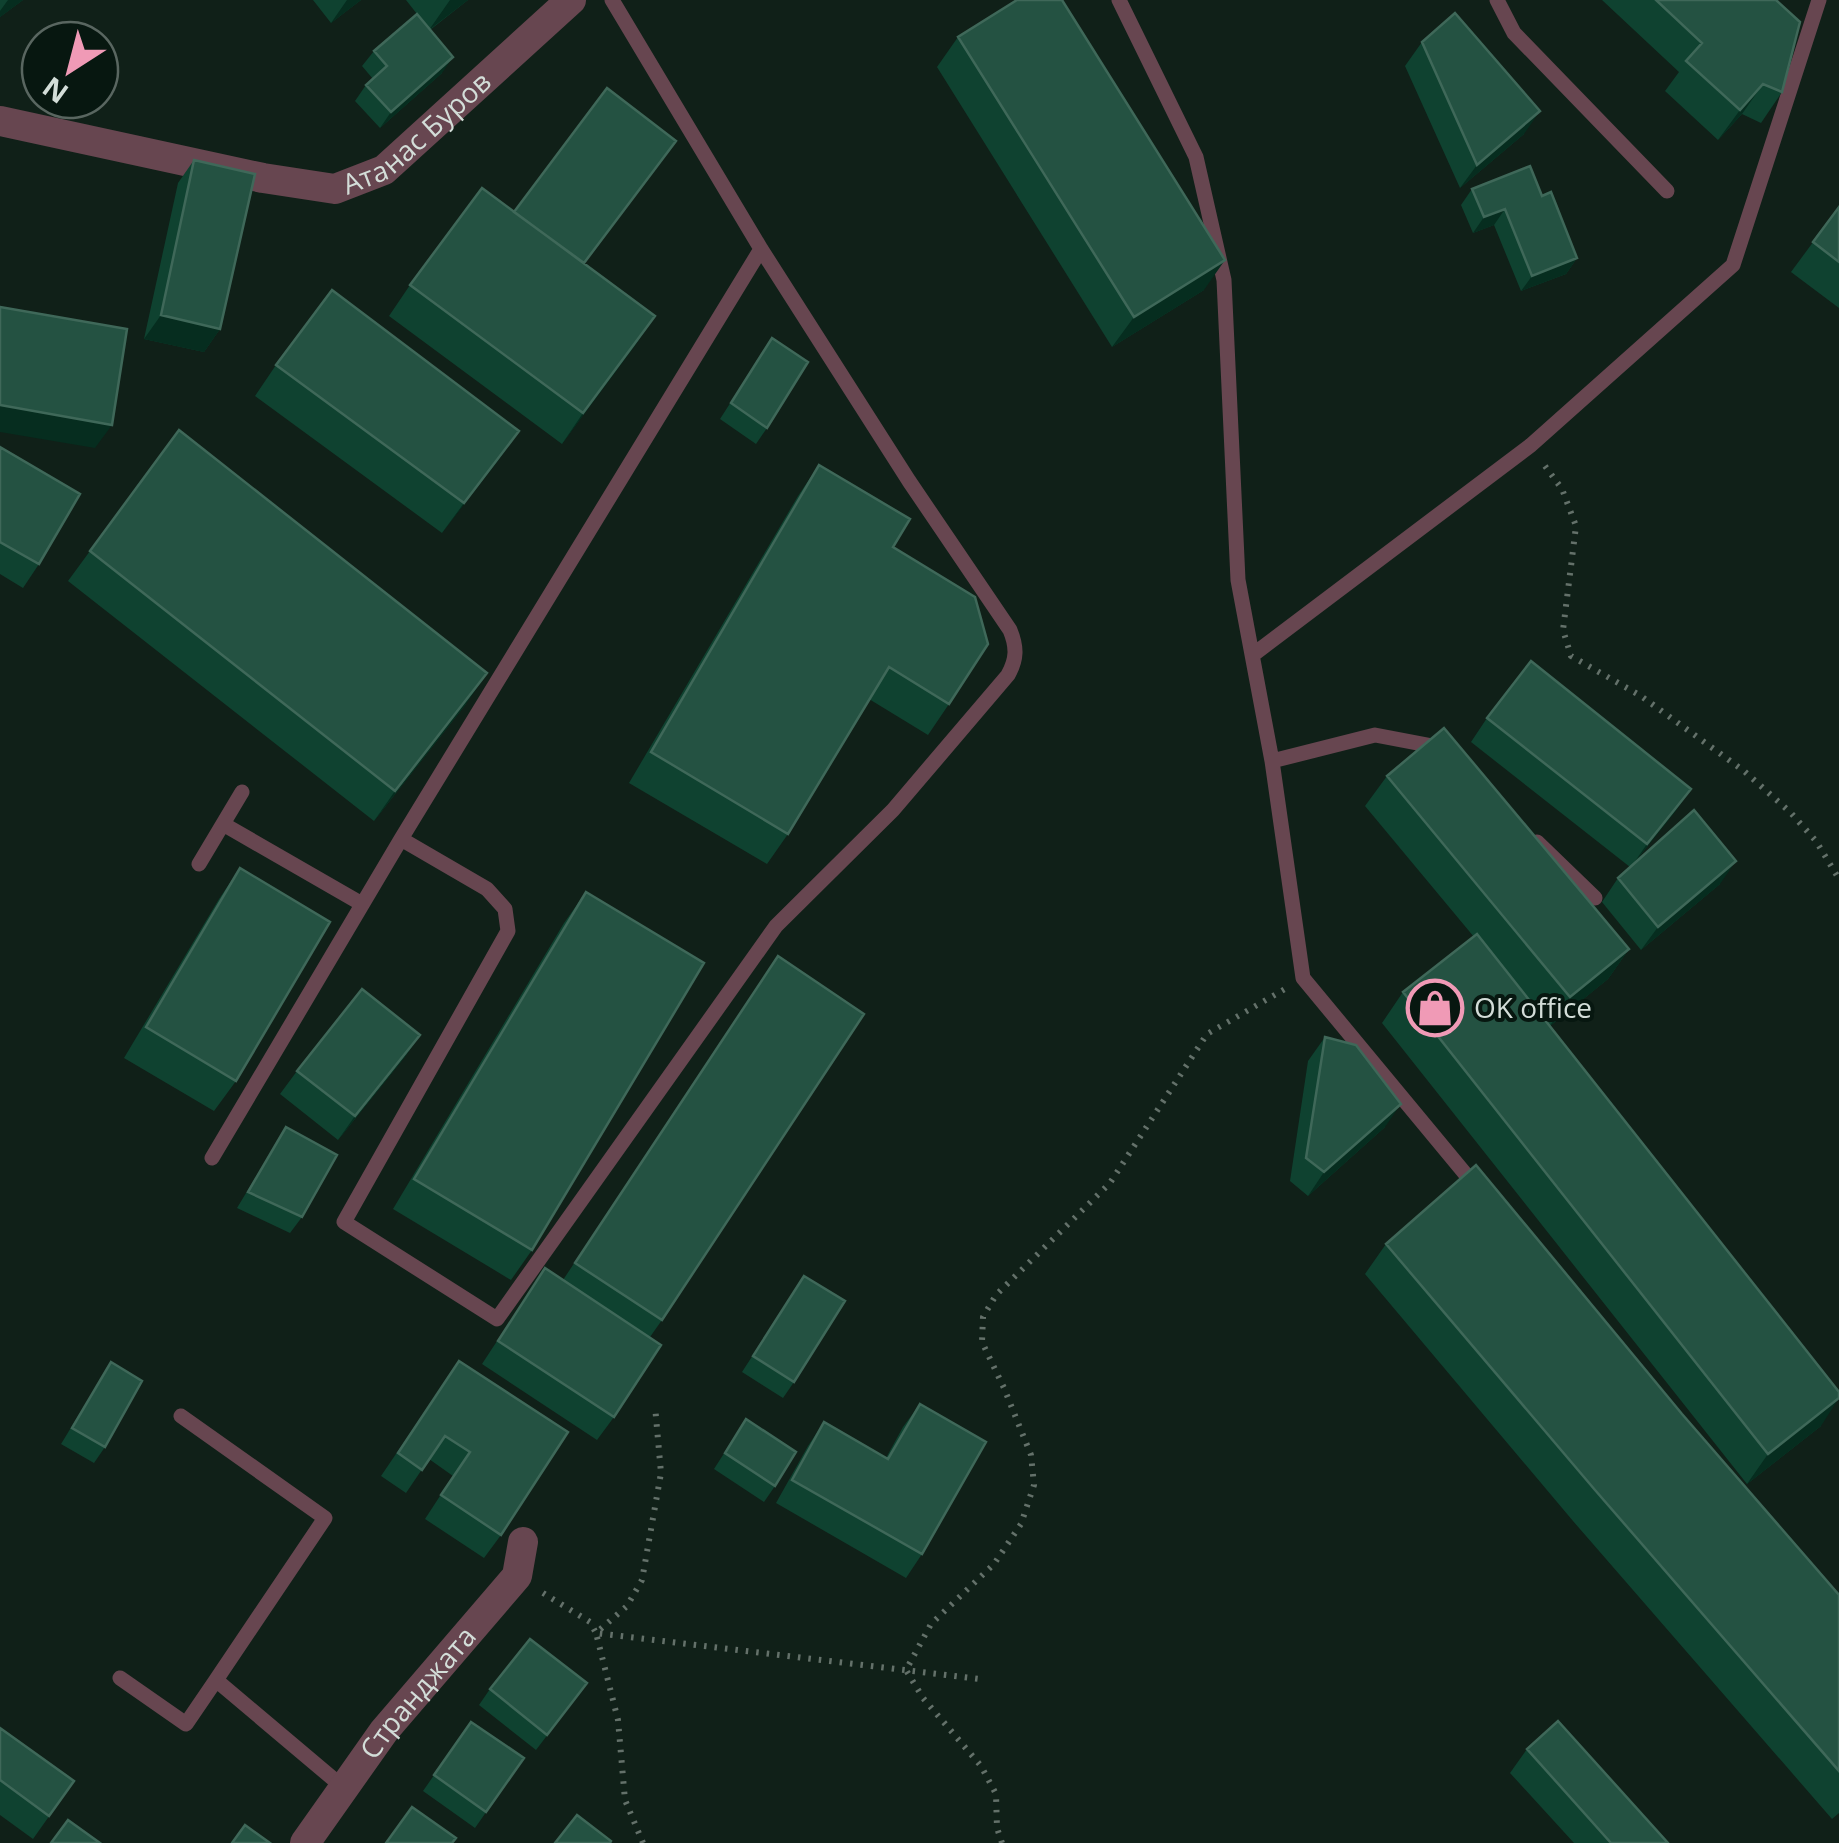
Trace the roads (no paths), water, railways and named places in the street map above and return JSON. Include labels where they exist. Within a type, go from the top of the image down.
[{"type":"street","name":"Атанас Буров","points":[[0,121],[264,178],[334,189],[384,170],[571,0]]},
{"type":"street","name":"Странджата","points":[[304,1843],[384,1731],[516,1576],[522,1542]]},
{"type":"lane","points":[[401,839],[487,889],[506,908],[508,931],[344,1222],[496,1319],[776,926],[892,810],[1008,676],[1014,664],[1015,641],[1010,630],[909,481],[761,249],[612,0]]},
{"type":"lane","points":[[1119,0],[1196,157],[1224,280],[1238,580],[1272,761],[1304,978],[1494,1208]]},
{"type":"lane","points":[[1496,0],[1514,34],[1667,191]]},
{"type":"lane","points":[[1254,654],[1531,445],[1733,265],[1819,0]]},
{"type":"lane","points":[[212,1158],[401,839],[761,249]]},
{"type":"lane","points":[[1272,761],[1375,735],[1438,747],[1452,761]]},
{"type":"lane","points":[[199,864],[242,792]]},
{"type":"lane","points":[[223,824],[362,904]]},
{"type":"lane","points":[[1524,830],[1595,898]]},
{"type":"lane","points":[[120,1678],[186,1724],[325,1518],[181,1416]]},
{"type":"lane","points":[[216,1680],[344,1788]]},
{"type":"place","name":"OK office","points":[[1435,1008]]}]
